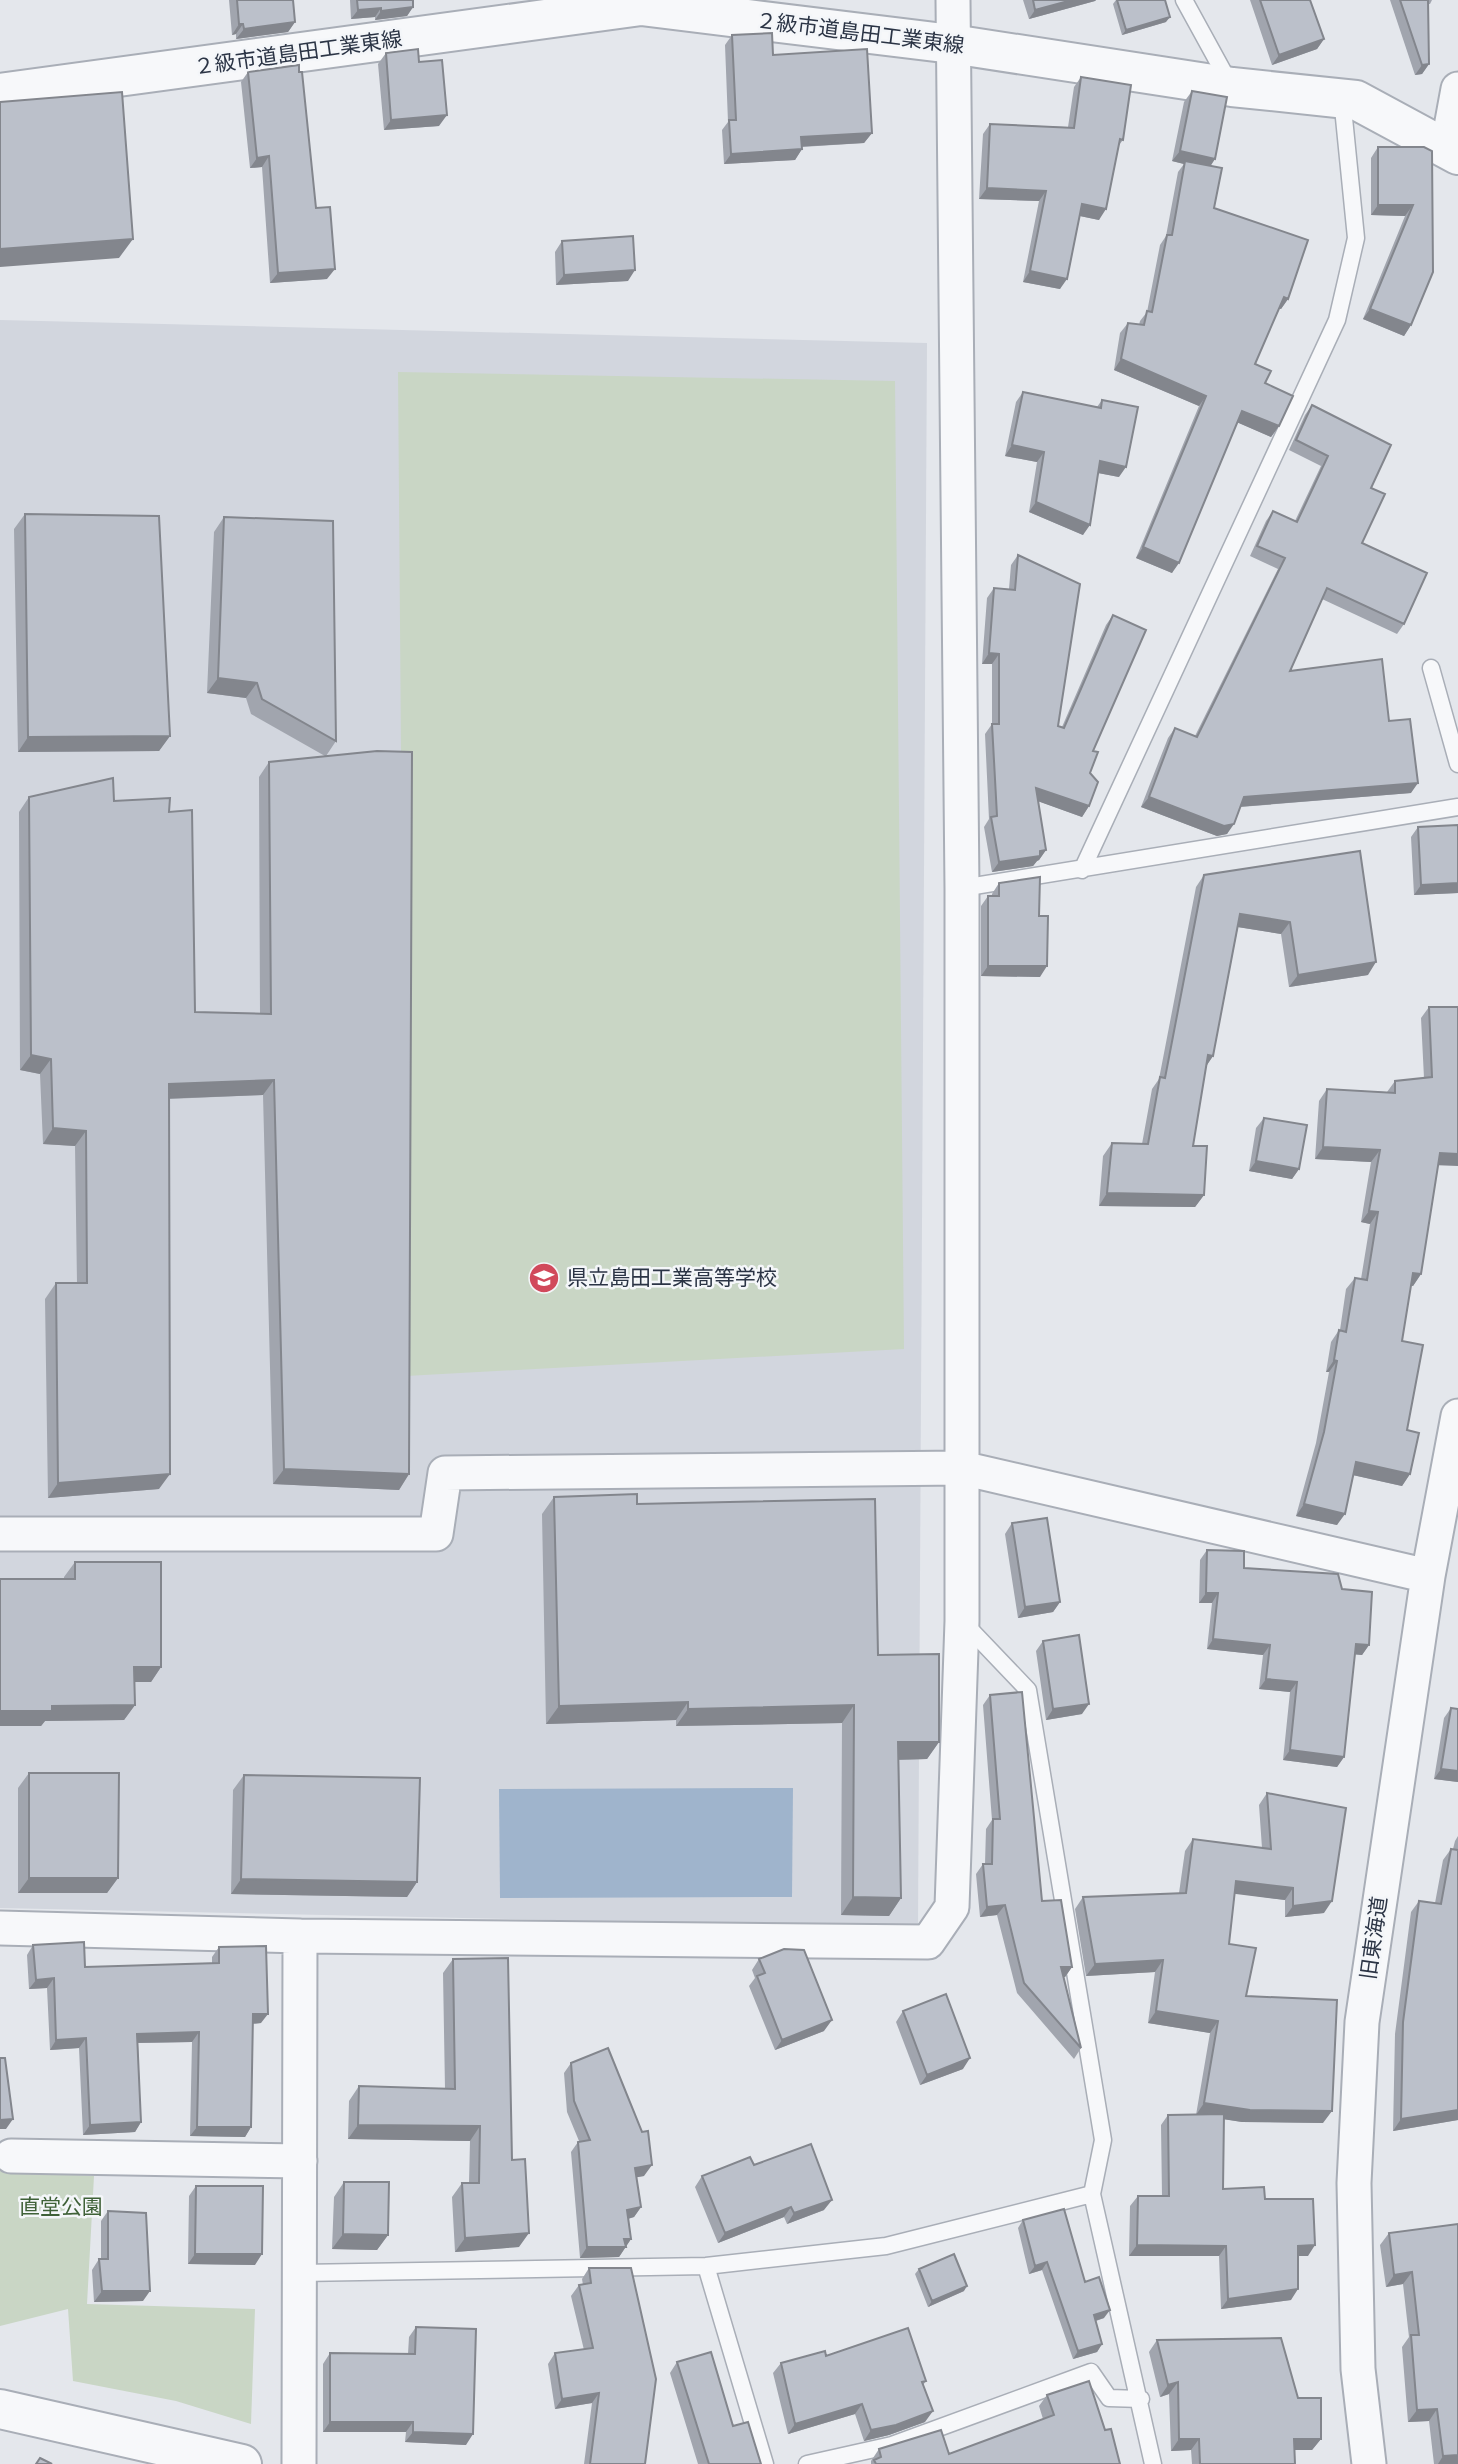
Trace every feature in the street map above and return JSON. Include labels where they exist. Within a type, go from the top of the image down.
[{"type":"street","points":[[0,1928],[300,1936],[928,1942],[952,1907],[962,1621],[962,888],[953,0]]},
{"type":"street","name":"２級市道島田工業東線","points":[[0,93],[642,6],[952,44],[1232,87],[1356,100],[1452,152]]},
{"type":"street","points":[[1452,152],[1458,89]]},
{"type":"street","name":"旧東海道","points":[[1369,2464],[1357,2369],[1354,2210],[1362,2022],[1428,1576],[1458,1416]]},
{"type":"street","points":[[0,1534],[436,1534],[445,1473],[962,1468],[1428,1576]]},
{"type":"street","points":[[299,2464],[300,1936]]},
{"type":"street","points":[[11,2156],[300,2161]]},
{"type":"street","points":[[0,2409],[242,2464]]},
{"type":"lane","points":[[1184,0],[1232,87]]},
{"type":"lane","points":[[1082,870],[1337,320],[1356,238],[1342,98]]},
{"type":"lane","points":[[1431,668],[1458,764]]},
{"type":"lane","points":[[962,888],[1458,807]]},
{"type":"lane","points":[[962,1621],[1028,1690],[1103,2140],[1093,2194],[1141,2399],[1153,2464]]},
{"type":"lane","points":[[300,2273],[706,2266],[886,2246],[1093,2194]]},
{"type":"lane","points":[[706,2266],[765,2464]]},
{"type":"lane","points":[[807,2464],[892,2445],[1091,2372],[1109,2399],[1141,2399]]},
{"type":"shaded area","points":[[0,320],[927,343],[918,1928],[0,1908]]},
{"type":"green space","points":[[398,372],[895,381],[904,1349],[406,1376]]},
{"type":"green space","name":"直堂公園","points":[[0,2152],[13,2171],[94,2176],[87,2304],[255,2309],[251,2424],[176,2401],[73,2381],[68,2309],[0,2326]]},
{"type":"water","points":[[793,1788],[792,1897],[500,1898],[499,1789]]},
{"type":"building","points":[[237,0],[293,0],[295,22],[244,29],[243,24],[239,24]]},
{"type":"building","points":[[357,0],[413,0],[413,7],[381,11],[381,8],[358,10]]},
{"type":"building","points":[[1033,0],[1072,0],[1035,10]]},
{"type":"building","points":[[1117,0],[1165,0],[1170,17],[1126,30]]},
{"type":"building","points":[[1260,0],[1310,0],[1324,39],[1279,55]]},
{"type":"building","points":[[1400,0],[1428,0],[1429,64],[1422,65]]},
{"type":"building","points":[[772,33],[773,55],[867,49],[872,133],[801,137],[802,149],[731,154],[729,120],[736,120],[732,35]]},
{"type":"building","points":[[418,49],[419,62],[442,60],[447,115],[391,120],[386,53]]},
{"type":"building","points":[[299,65],[299,72],[302,72],[316,208],[330,207],[335,269],[278,273],[269,156],[257,158],[248,72]]},
{"type":"building","points":[[1081,77],[1131,85],[1123,140],[1120,139],[1106,209],[1082,204],[1067,279],[1030,271],[1046,191],[987,188],[990,124],[1074,128]]},
{"type":"building","points":[[1192,91],[1227,97],[1215,159],[1180,151]]},
{"type":"building","points":[[122,92],[133,239],[0,249],[0,102]]},
{"type":"building","points":[[1378,147],[1424,147],[1432,151],[1433,272],[1411,325],[1370,309],[1413,205],[1378,205]]},
{"type":"building","points":[[1185,161],[1222,168],[1214,208],[1308,240],[1288,299],[1284,297],[1255,364],[1271,371],[1265,383],[1293,396],[1279,426],[1242,411],[1179,563],[1143,547],[1206,396],[1121,359],[1128,323],[1144,325],[1147,311],[1152,312],[1167,235],[1172,235]]},
{"type":"building","points":[[633,236],[635,270],[564,275],[562,241]]},
{"type":"building","points":[[1023,392],[1101,408],[1102,400],[1138,407],[1126,467],[1100,461],[1090,525],[1036,502],[1044,452],[1012,445]]},
{"type":"building","points":[[1312,405],[1391,445],[1371,488],[1385,494],[1362,543],[1427,573],[1404,624],[1327,588],[1290,671],[1382,659],[1389,721],[1410,719],[1418,783],[1244,797],[1234,824],[1224,826],[1149,797],[1175,728],[1197,737],[1285,558],[1257,546],[1273,511],[1297,522],[1328,456],[1296,440]]},
{"type":"building","points":[[25,514],[159,516],[170,736],[28,737]]},
{"type":"building","points":[[224,517],[333,521],[336,741],[262,699],[257,683],[218,678]]},
{"type":"building","points":[[1018,555],[1080,584],[1058,726],[1064,728],[1113,615],[1146,630],[1093,751],[1098,752],[1090,773],[1098,782],[1089,806],[1036,788],[1046,850],[1040,851],[1040,856],[999,862],[991,817],[997,816],[992,724],[999,724],[999,654],[989,653],[994,588],[1015,590]]},
{"type":"building","points":[[377,751],[412,752],[409,1474],[284,1469],[274,1080],[169,1084],[170,1474],[58,1483],[56,1283],[87,1283],[86,1131],[53,1128],[51,1059],[31,1055],[29,797],[113,778],[114,801],[170,798],[169,812],[192,810],[195,1012],[271,1014],[269,762]]},
{"type":"building","points":[[1458,825],[1458,883],[1421,885],[1418,827]]},
{"type":"building","points":[[1360,851],[1376,962],[1298,975],[1290,922],[1240,914],[1213,1056],[1208,1055],[1193,1146],[1207,1146],[1204,1195],[1107,1193],[1112,1143],[1148,1144],[1160,1077],[1165,1078],[1204,875]]},
{"type":"building","points":[[1040,877],[1039,916],[1048,916],[1047,966],[988,966],[988,896],[999,896],[999,883]]},
{"type":"building","points":[[1429,1007],[1458,1007],[1458,1154],[1440,1153],[1421,1274],[1413,1273],[1402,1341],[1423,1345],[1407,1430],[1419,1433],[1410,1474],[1356,1462],[1345,1514],[1304,1504],[1324,1432],[1337,1361],[1334,1360],[1339,1330],[1346,1332],[1355,1278],[1367,1280],[1378,1212],[1369,1211],[1380,1150],[1323,1147],[1327,1089],[1395,1093],[1395,1081],[1432,1077]]},
{"type":"building","points":[[1264,1118],[1307,1125],[1299,1169],[1256,1161]]},
{"type":"building","points":[[637,1494],[637,1504],[875,1499],[878,1655],[939,1654],[939,1742],[898,1742],[901,1898],[853,1897],[854,1705],[688,1709],[688,1702],[559,1706],[554,1497]]},
{"type":"building","points":[[1047,1518],[1060,1602],[1025,1607],[1012,1523]]},
{"type":"building","points":[[1207,1550],[1244,1551],[1244,1568],[1338,1574],[1342,1589],[1372,1592],[1369,1645],[1356,1644],[1344,1757],[1290,1750],[1297,1682],[1266,1679],[1270,1645],[1213,1639],[1218,1593],[1206,1593]]},
{"type":"building","points":[[75,1562],[161,1562],[161,1667],[134,1667],[135,1705],[52,1706],[52,1711],[0,1711],[0,1579],[75,1579]]},
{"type":"building","points":[[1079,1635],[1089,1704],[1053,1709],[1043,1641]]},
{"type":"building","points":[[1022,1692],[1042,1901],[1061,1900],[1072,1967],[1061,1967],[1081,2048],[1024,1983],[1005,1905],[987,1907],[983,1864],[992,1864],[993,1819],[1000,1819],[990,1695]]},
{"type":"building","points":[[1451,1708],[1458,1709],[1458,1771],[1441,1769]]},
{"type":"building","points":[[29,1773],[119,1773],[118,1878],[29,1878]]},
{"type":"building","points":[[244,1775],[420,1778],[417,1882],[241,1879]]},
{"type":"building","points":[[1267,1793],[1346,1808],[1332,1901],[1293,1906],[1293,1888],[1236,1881],[1229,1944],[1256,1948],[1246,1996],[1337,2000],[1332,2111],[1250,2110],[1204,2103],[1218,2021],[1156,2011],[1163,1960],[1095,1964],[1083,1897],[1186,1893],[1193,1839],[1271,1849]]},
{"type":"building","points":[[1451,1849],[1458,1850],[1458,2110],[1401,2119],[1403,2022],[1419,1901],[1441,1904]]},
{"type":"building","points":[[84,1942],[85,1967],[219,1963],[219,1947],[266,1946],[268,2014],[253,2014],[251,2127],[197,2127],[199,2032],[137,2034],[141,2122],[90,2125],[86,2038],[56,2040],[54,1978],[36,1980],[33,1945]]},
{"type":"building","points":[[784,1949],[804,1950],[832,2020],[782,2040],[757,1976],[765,1973],[759,1959]]},
{"type":"building","points":[[508,1958],[512,2160],[525,2159],[529,2233],[465,2238],[462,2183],[479,2183],[480,2126],[358,2125],[359,2086],[455,2089],[453,1959]]},
{"type":"building","points":[[946,1994],[970,2058],[927,2075],[903,2011]]},
{"type":"building","points":[[608,2048],[642,2132],[648,2131],[652,2165],[635,2168],[641,2207],[627,2210],[631,2239],[624,2239],[626,2247],[587,2247],[578,2142],[590,2140],[574,2101],[571,2063]]},
{"type":"building","points":[[0,2058],[5,2058],[13,2119],[0,2120]]},
{"type":"building","points":[[1224,2114],[1223,2189],[1264,2187],[1265,2199],[1313,2199],[1315,2245],[1298,2246],[1298,2289],[1228,2299],[1226,2246],[1137,2245],[1138,2196],[1169,2196],[1168,2115]]},
{"type":"building","points":[[811,2144],[832,2200],[794,2213],[791,2207],[725,2233],[702,2176],[750,2157],[754,2165]]},
{"type":"building","points":[[344,2182],[389,2182],[388,2235],[343,2234]]},
{"type":"building","points":[[196,2186],[263,2186],[262,2254],[195,2254]]},
{"type":"building","points":[[1064,2209],[1085,2282],[1099,2277],[1110,2310],[1094,2315],[1102,2344],[1078,2351],[1047,2262],[1035,2266],[1023,2220]]},
{"type":"building","points":[[108,2211],[146,2213],[150,2291],[102,2291],[99,2259],[108,2259]]},
{"type":"building","points":[[1458,2224],[1458,2455],[1443,2456],[1437,2409],[1417,2410],[1411,2335],[1419,2335],[1412,2272],[1394,2275],[1389,2233]]},
{"type":"building","points":[[954,2254],[967,2286],[932,2301],[919,2269]]},
{"type":"building","points":[[589,2268],[631,2268],[656,2379],[645,2464],[590,2464],[599,2393],[562,2399],[555,2353],[593,2348],[579,2285],[591,2283]]},
{"type":"building","points":[[416,2327],[476,2329],[473,2434],[413,2432],[413,2422],[330,2422],[330,2353],[415,2354]]},
{"type":"building","points":[[908,2328],[926,2381],[922,2382],[933,2411],[896,2425],[871,2430],[862,2404],[795,2424],[781,2363],[825,2351],[826,2356]]},
{"type":"building","points":[[1281,2338],[1298,2398],[1321,2398],[1321,2439],[1294,2439],[1295,2464],[1200,2464],[1199,2439],[1179,2439],[1178,2382],[1168,2385],[1157,2340]]},
{"type":"building","points":[[711,2352],[733,2426],[748,2422],[761,2464],[709,2464],[677,2362]]},
{"type":"building","points":[[1089,2381],[1105,2430],[1111,2429],[1120,2464],[876,2464],[874,2460],[881,2457],[879,2449],[941,2430],[949,2454],[1054,2415],[1047,2395]]},
{"type":"building","points":[[40,2458],[52,2464],[36,2464]]},
{"type":"place","name":"県立島田工業高等学校","points":[[544,1278]]}]
